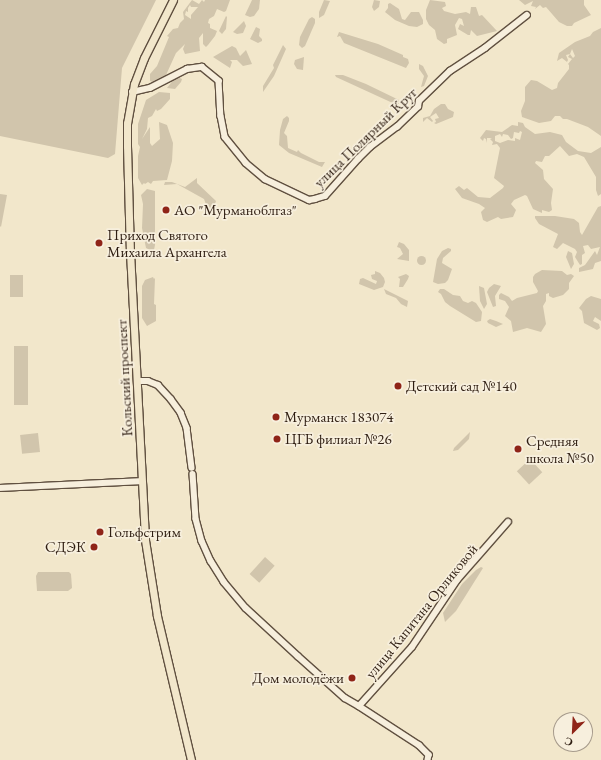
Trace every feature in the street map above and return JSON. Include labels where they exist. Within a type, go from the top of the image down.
[{"type":"main road","name":"Кольский проспект","points":[[173,0],[144,58],[132,92],[127,123],[127,146],[130,252],[138,381],[141,481],[150,576],[166,660],[191,760]]},
{"type":"street","name":"улица Полярный Круг","points":[[132,92],[150,88],[187,68],[202,67],[219,81],[221,116],[225,137],[246,163],[265,179],[309,200],[315,200],[325,196],[370,147],[397,127],[418,107],[419,101],[450,71],[485,48],[527,15]]},
{"type":"street","points":[[138,381],[148,381],[158,386],[171,399],[181,413],[186,428],[198,526],[211,562],[224,582],[246,608],[345,698],[419,745],[429,755],[428,760]]},
{"type":"street","points":[[0,488],[141,481]]},
{"type":"street","name":"улица Капитана Орликовой","points":[[359,706],[412,647],[456,580],[508,522]]},
{"type":"shaded area","points":[[0,0],[156,0],[122,68],[115,154],[108,158],[0,136]]},
{"type":"shaded area","points":[[192,0],[199,4],[202,0],[204,2],[205,0],[230,0],[226,11],[224,12],[217,9],[214,16],[209,19],[208,23],[210,24],[210,28],[217,31],[208,45],[206,47],[203,44],[203,33],[199,38],[200,51],[185,54],[183,49],[185,44],[176,53],[166,75],[155,83],[150,81],[150,74],[157,66],[169,37],[167,36],[173,29],[178,28],[184,19],[183,12]],"holes":[[[190,5],[191,7],[198,7],[191,15],[191,19],[185,15],[186,11],[188,12]]]},
{"type":"shaded area","points":[[252,0],[260,0],[259,9],[254,16],[250,17],[245,15]]},
{"type":"shaded area","points":[[324,0],[330,1],[324,15],[319,18],[319,12]]},
{"type":"shaded area","points":[[374,0],[380,1],[379,7],[374,11],[372,7]]},
{"type":"shaded area","points":[[430,0],[445,2],[446,6],[442,8],[444,11],[455,14],[466,12],[470,14],[471,7],[476,7],[479,16],[482,15],[497,31],[477,36],[471,30],[470,35],[468,35],[458,29],[460,24],[464,26],[462,19],[459,18],[455,25],[457,35],[447,39],[447,43],[444,44],[437,39],[435,30],[429,25],[426,19],[426,10]]},
{"type":"shaded area","points":[[519,0],[584,0],[584,5],[591,15],[574,23],[572,26],[567,26],[559,22],[546,7],[543,8],[540,5],[535,9],[536,7],[531,6],[533,1],[525,5]]},
{"type":"shaded area","points":[[390,3],[399,9],[402,19],[405,20],[411,12],[419,12],[423,20],[423,24],[417,27],[409,26],[395,20],[385,12],[388,8],[388,4]]},
{"type":"shaded area","points":[[226,16],[226,29],[222,34],[219,31]]},
{"type":"shaded area","points":[[312,17],[315,19],[315,23],[305,46],[302,48],[299,45],[300,37],[309,19]]},
{"type":"shaded area","points":[[244,21],[246,26],[243,33],[237,34],[233,32]]},
{"type":"shaded area","points":[[256,27],[260,29],[259,36],[262,39],[262,41],[258,43],[250,39]]},
{"type":"shaded area","points":[[601,28],[601,136],[588,127],[567,119],[563,119],[560,116],[555,116],[551,121],[539,123],[522,117],[521,111],[525,101],[525,87],[531,80],[537,81],[552,90],[557,88],[558,83],[569,69],[568,64],[572,59],[568,57],[570,54],[566,55],[568,60],[567,62],[562,58],[557,61],[559,53],[575,42],[590,36],[593,32]],"holes":[[[572,49],[575,56],[573,58],[570,54]]]},
{"type":"shaded area","points":[[339,32],[378,44],[403,55],[403,57],[408,59],[409,63],[406,68],[344,43],[340,36],[337,37]]},
{"type":"shaded area","points":[[283,45],[286,49],[274,76],[263,92],[263,86],[274,68],[273,65]]},
{"type":"shaded area","points":[[232,46],[236,48],[240,56],[246,50],[252,64],[243,66],[237,60],[230,60],[232,62],[230,68],[213,57]]},
{"type":"shaded area","points":[[304,57],[303,70],[297,69],[294,64],[295,60]]},
{"type":"shaded area","points":[[419,64],[423,66],[428,76],[424,86],[421,87],[424,76],[419,69]]},
{"type":"shaded area","points":[[335,75],[343,75],[366,84],[399,100],[400,103],[397,105],[336,77]]},
{"type":"shaded area","points":[[174,79],[182,79],[181,82],[175,89],[167,88]]},
{"type":"shaded area","points":[[159,92],[170,93],[170,99],[161,109],[157,111],[156,109],[152,116],[148,118],[147,129],[142,139],[150,127],[150,143],[152,146],[160,139],[159,122],[167,125],[173,143],[172,161],[167,180],[153,181],[151,184],[148,182],[142,185],[138,178],[138,156],[140,147],[138,144],[138,124],[146,100]]},
{"type":"shaded area","points":[[441,104],[445,104],[448,109],[454,112],[453,117],[436,124],[434,123],[436,122],[435,119],[439,118],[436,113],[430,117],[433,121],[432,122],[427,118],[423,122],[423,118],[430,116],[434,109]]},
{"type":"shaded area","points":[[287,116],[289,121],[284,133],[287,136],[288,148],[297,152],[298,150],[319,162],[325,162],[322,167],[289,153],[279,145],[280,130],[283,119]]},
{"type":"shaded area","points":[[518,122],[523,123],[525,127],[535,134],[550,132],[562,135],[566,142],[578,151],[591,153],[601,147],[601,194],[598,196],[596,190],[596,177],[584,157],[577,154],[569,156],[560,146],[549,156],[545,156],[542,162],[536,161],[535,163],[543,170],[544,179],[553,189],[551,203],[552,210],[549,212],[542,210],[542,213],[533,209],[527,196],[525,195],[514,200],[511,204],[516,210],[513,217],[501,219],[498,217],[487,222],[483,220],[481,212],[485,208],[479,204],[462,198],[455,189],[459,186],[464,190],[467,188],[478,197],[490,198],[503,188],[504,186],[494,178],[500,148],[497,144],[492,145],[493,142],[490,139],[492,138],[487,138],[487,143],[486,139],[484,138],[483,141],[480,138],[486,130],[502,132],[512,125],[518,126]],"holes":[[[514,132],[522,132],[520,140],[515,138],[515,141],[508,140],[500,143],[495,141],[495,136],[500,134],[502,137],[503,134],[508,135],[511,139],[513,138]]]},
{"type":"shaded area","points":[[197,178],[197,183],[216,201],[213,209],[208,210],[204,199],[177,184],[164,185],[165,182],[172,182],[185,187]]},
{"type":"shaded area","points":[[147,189],[155,191],[154,250],[146,248],[142,228],[143,204],[141,195]]},
{"type":"shaded area","points":[[0,194],[7,195],[1,227],[0,226]]},
{"type":"shaded area","points":[[601,206],[601,261],[595,263],[593,269],[579,272],[579,268],[585,265],[595,251],[597,255],[600,247],[591,249],[588,245],[583,246],[585,253],[582,255],[582,264],[580,265],[575,257],[577,252],[575,249],[563,243],[557,249],[553,247],[558,234],[539,224],[535,216],[555,216],[574,219],[579,223],[580,232],[582,235],[598,207]]},
{"type":"shaded area","points":[[399,242],[404,244],[409,250],[409,261],[397,259],[403,254],[400,248],[397,247]]},
{"type":"shaded area","points":[[448,248],[451,249],[451,251],[443,258],[442,263],[452,269],[448,280],[445,283],[438,284],[433,282],[437,259],[442,251]]},
{"type":"shaded area","points":[[568,251],[572,253],[574,264],[571,269],[566,257]]},
{"type":"shaded area","points":[[421,255],[426,260],[421,265],[416,260]]},
{"type":"shaded area","points":[[542,270],[562,271],[567,275],[571,274],[574,276],[569,283],[569,289],[563,295],[553,298],[549,296],[549,293],[546,294],[546,301],[543,306],[546,324],[541,332],[527,328],[513,332],[511,321],[505,316],[509,307],[505,301],[499,299],[499,295],[501,293],[509,297],[512,301],[517,298],[537,293],[538,291],[533,282],[533,277]]},
{"type":"shaded area","points":[[375,271],[380,273],[384,278],[385,282],[383,287],[374,290],[359,284],[360,279],[363,278],[376,284],[377,281],[372,279],[371,275],[375,274]]},
{"type":"shaded area","points":[[406,274],[409,276],[408,279],[403,287],[399,287],[400,279],[398,277]]},
{"type":"shaded area","points":[[10,275],[23,275],[23,297],[10,297]]},
{"type":"shaded area","points":[[153,277],[154,279],[155,278],[154,304],[156,305],[156,321],[147,326],[142,318],[142,286],[145,280]]},
{"type":"shaded area","points":[[494,284],[501,286],[495,296],[496,306],[493,307],[487,292]]},
{"type":"shaded area","points":[[479,286],[484,288],[487,304],[484,309],[480,301]]},
{"type":"shaded area","points":[[384,289],[408,301],[407,307],[401,304],[396,298],[386,294]]},
{"type":"shaded area","points":[[440,289],[444,289],[453,295],[460,296],[463,301],[468,303],[472,301],[476,303],[482,312],[481,321],[476,322],[450,306],[438,292]]},
{"type":"shaded area","points":[[591,296],[601,299],[601,321],[595,317],[593,321],[599,324],[600,328],[597,330],[584,323],[582,311],[579,308],[586,299]]},
{"type":"shaded area","points":[[490,319],[503,324],[496,327],[488,323],[487,321]]},
{"type":"shaded area","points":[[14,346],[28,346],[28,405],[14,405]]},
{"type":"shaded area","points":[[470,432],[469,439],[458,450],[453,451],[454,448]]},
{"type":"shaded area","points":[[38,433],[40,452],[22,454],[20,435]]},
{"type":"shaded area","points":[[530,459],[542,472],[529,484],[517,471]]},
{"type":"shaded area","points":[[265,557],[275,566],[259,583],[250,574]]},
{"type":"shaded area","points":[[481,567],[483,568],[456,611],[445,622],[443,613],[462,584]]},
{"type":"shaded area","points":[[38,572],[69,572],[71,574],[72,588],[68,591],[37,591],[36,576]]},
{"type":"place","name":"AO \"Мурманоблгаз\"","points":[[166,210]]},
{"type":"place","name":"Приход Святого Михаила Архангела","points":[[99,243]]},
{"type":"place","name":"Детский сад №140","points":[[398,386]]},
{"type":"place","name":"Мурманск 183074","points":[[276,417]]},
{"type":"place","name":"ЦГБ филиал №26","points":[[277,439]]},
{"type":"place","name":"Средняя школа №50","points":[[518,449]]},
{"type":"place","name":"Гольфстрим","points":[[100,532]]},
{"type":"place","name":"СДЭК","points":[[94,547]]},
{"type":"place","name":"Дом молодёжи","points":[[352,678]]}]
